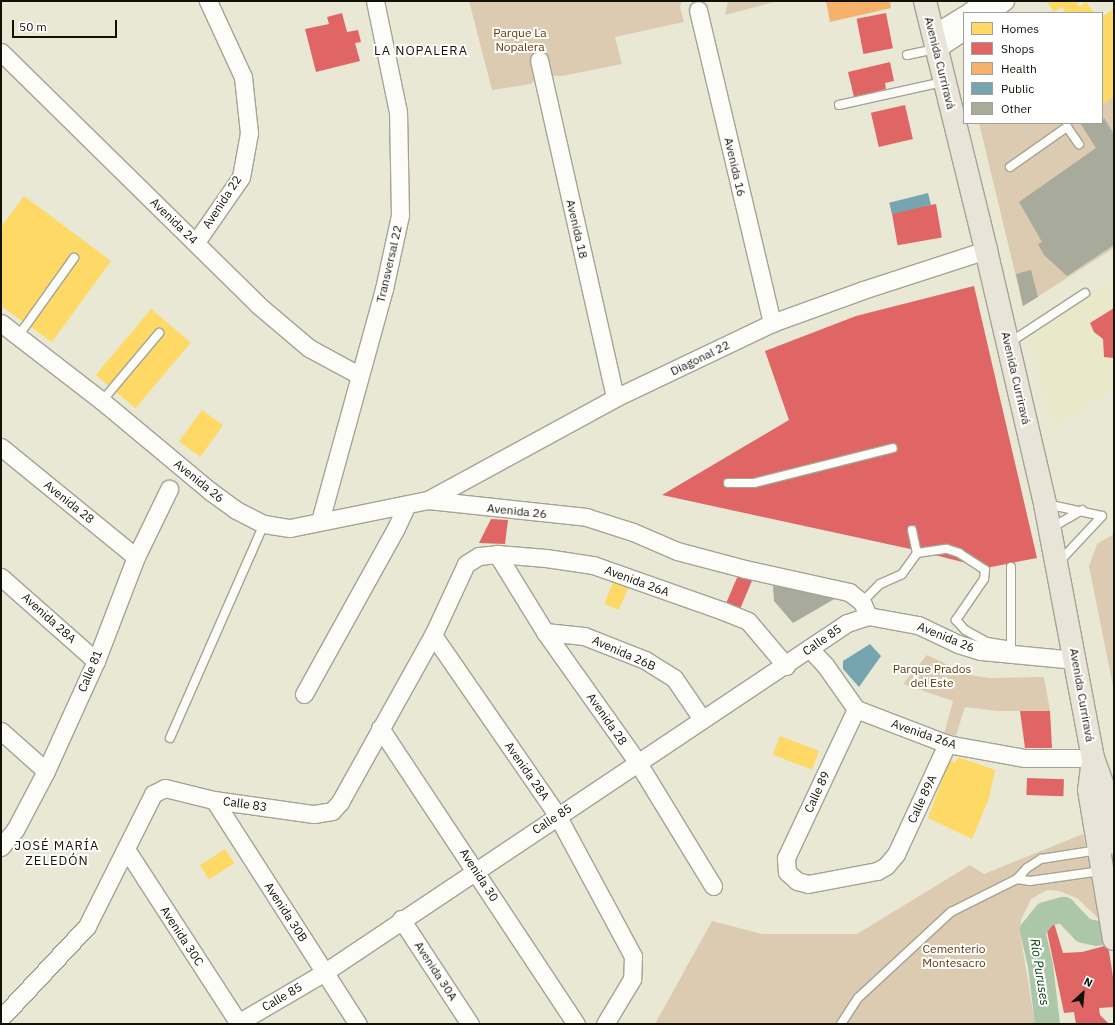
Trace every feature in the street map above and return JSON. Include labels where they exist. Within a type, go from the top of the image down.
[{"type":"highway","name":"Avenida Curriravá","points":[[925,1],[986,250],[1045,504],[1076,660],[1092,758],[1106,794],[1105,854],[1114,939]]},
{"type":"street","name":"Avenida 22","points":[[196,242],[241,177],[249,133],[243,77],[208,1]]},
{"type":"street","name":"Transversal 22","points":[[320,521],[359,375],[384,289],[400,215],[398,112],[376,1]]},
{"type":"street","points":[[968,12],[983,1]]},
{"type":"street","points":[[989,12],[1005,1]]},
{"type":"street","name":"Avenida 16","points":[[698,10],[772,323]]},
{"type":"street","points":[[935,42],[963,16]]},
{"type":"street","points":[[935,42],[963,31]]},
{"type":"street","name":"Avenida 24","points":[[1,52],[196,242],[257,304],[309,348],[359,375]]},
{"type":"street","name":"Avenida 18","points":[[539,60],[615,398]]},
{"type":"street","name":"Diagonal 22","points":[[428,500],[615,398],[772,323],[863,290],[986,250]]},
{"type":"street","name":"Avenida 26","points":[[1,323],[19,335],[102,401],[210,491],[236,510],[264,524],[290,528],[428,500],[586,518],[633,532],[678,551],[745,569],[849,592],[865,609],[918,625],[958,644],[981,651],[1011,650],[1076,660]]},
{"type":"street","name":"Avenida 28","points":[[1,447],[136,557]]},
{"type":"street","name":"Calle 81","points":[[1,847],[15,830],[46,771],[96,660],[136,557],[169,489]]},
{"type":"street","points":[[304,694],[396,528],[406,504]]},
{"type":"street","name":"Avenida 28","points":[[497,554],[545,632],[638,762],[713,886]]},
{"type":"street","name":"Avenida 26A","points":[[466,564],[479,556],[497,554],[546,558],[593,565],[748,621],[786,666]]},
{"type":"street","name":"Calle 83","points":[[1,1018],[87,926],[153,794],[165,788],[214,800],[314,814],[332,811],[340,802],[433,635],[466,564]]},
{"type":"street","name":"Avenida 28A","points":[[1,577],[96,660]]},
{"type":"street","name":"Calle 85","points":[[238,1024],[325,972],[475,869],[786,666],[865,609]]},
{"type":"street","name":"Avenida 26B","points":[[545,632],[584,636],[645,660],[674,678],[702,720]]},
{"type":"street","name":"Avenida 28A","points":[[433,635],[558,815],[634,956],[632,979],[605,1024]]},
{"type":"street","points":[[810,649],[825,665],[856,709]]},
{"type":"street","name":"Avenida 26A","points":[[856,709],[947,744],[1009,757],[1092,758]]},
{"type":"street","name":"Calle 89","points":[[856,709],[786,858],[789,876],[808,884],[877,871],[886,866],[896,854]]},
{"type":"street","name":"Avenida 30","points":[[380,728],[475,869],[576,1024]]},
{"type":"street","points":[[1,731],[46,771]]},
{"type":"street","name":"Calle 89A","points":[[896,854],[947,744]]},
{"type":"street","name":"Avenida 30B","points":[[214,800],[358,1024]]},
{"type":"street","name":"Avenida 30C","points":[[126,848],[238,1024]]},
{"type":"street","name":"Avenida 30A","points":[[401,919],[470,1024]]},
{"type":"lane","points":[[906,55],[935,42]]},
{"type":"lane","points":[[839,105],[944,82]]},
{"type":"lane","points":[[1010,167],[1067,128],[1079,144]]},
{"type":"lane","points":[[19,335],[74,258]]},
{"type":"lane","points":[[1008,344],[1086,293]]},
{"type":"lane","points":[[102,401],[159,333]]},
{"type":"lane","points":[[728,483],[754,483],[893,448]]},
{"type":"lane","points":[[1045,504],[1082,510],[1102,516],[1057,564]]},
{"type":"lane","points":[[1050,528],[1082,510]]},
{"type":"lane","points":[[170,738],[264,524]]},
{"type":"lane","points":[[912,530],[917,553]]},
{"type":"lane","points":[[865,609],[880,584],[902,574],[917,553],[947,549],[959,552],[985,570],[984,579],[956,620],[965,630],[987,642],[1011,650],[1011,567]]},
{"type":"lane","points":[[841,1024],[858,998],[948,914],[1017,879],[1027,868],[1041,859],[1105,854]]},
{"type":"lane","points":[[1017,879],[1030,881],[1105,854]]},
{"type":"shaded area","points":[[1114,281],[1114,389],[1054,427],[1028,338]]},
{"type":"green space","name":"Parque La Nopalera","points":[[469,1],[682,1],[680,7],[684,22],[615,37],[622,64],[562,76],[539,75],[531,84],[492,90]]},
{"type":"green space","points":[[728,1],[778,1],[725,15]]},
{"type":"green space","points":[[1114,9],[1114,248],[1023,306],[979,124],[1103,124],[1103,16]]},
{"type":"green space","points":[[1114,534],[1114,691],[1089,566],[1097,544]]},
{"type":"green space","name":"Parque Prados del Este","points":[[927,655],[969,675],[989,678],[1044,677],[1050,711],[997,711],[965,707],[955,738],[944,734],[953,701],[903,684]]},
{"type":"green space","name":"Cementerio Montesacro","points":[[1083,834],[1100,920],[1077,898],[1059,891],[1047,890],[1031,899],[1021,920],[1020,932],[1035,1024],[655,1024],[712,921],[762,934],[857,934],[970,865],[984,874]]},
{"type":"building: Homes","points":[[1046,1],[1076,1],[1080,7],[1086,2],[1093,12],[1065,12],[1062,7],[1054,12]]},
{"type":"building: Homes","points":[[1114,9],[1114,97],[1103,104],[1103,16]]},
{"type":"building: Homes","points":[[24,196],[111,261],[52,342],[1,306],[1,227]]},
{"type":"building: Homes","points":[[151,309],[191,342],[136,408],[96,375]]},
{"type":"building: Homes","points":[[202,410],[223,425],[200,457],[179,442]]},
{"type":"building: Homes","points":[[614,580],[629,586],[619,610],[604,604]]},
{"type":"building: Homes","points":[[780,736],[819,751],[812,770],[773,755]]},
{"type":"building: Homes","points":[[958,757],[995,770],[989,798],[972,839],[928,818],[943,778],[938,776],[947,759],[955,763]]},
{"type":"building: Homes","points":[[225,849],[234,863],[209,880],[200,865]]},
{"type":"building: Shops","points":[[342,13],[347,32],[358,30],[361,42],[355,43],[360,61],[316,72],[305,29],[329,24],[327,17]]},
{"type":"building: Shops","points":[[886,13],[893,48],[863,54],[857,19]]},
{"type":"building: Shops","points":[[890,62],[894,81],[885,83],[886,89],[854,97],[848,72]]},
{"type":"building: Shops","points":[[905,105],[913,139],[879,147],[871,113]]},
{"type":"building: Shops","points":[[936,204],[942,237],[898,245],[892,212]]},
{"type":"building: Shops","points":[[974,286],[1037,558],[986,568],[915,550],[662,495],[789,420],[765,351],[856,316]]},
{"type":"building: Shops","points":[[1114,308],[1114,358],[1104,357],[1103,339],[1094,332],[1090,323]]},
{"type":"building: Shops","points":[[491,519],[508,520],[505,544],[479,543]]},
{"type":"building: Shops","points":[[739,573],[753,579],[740,610],[726,604]]},
{"type":"building: Shops","points":[[1020,711],[1050,711],[1052,748],[1025,748]]},
{"type":"building: Shops","points":[[1027,778],[1064,779],[1063,796],[1026,795]]},
{"type":"building: Shops","points":[[1054,923],[1063,953],[1082,952],[1108,945],[1114,983],[1114,1007],[1099,1008],[1100,1015],[1109,1024],[1076,1024],[1074,1012],[1064,1013],[1047,931]]},
{"type":"building: Health","points":[[826,1],[890,1],[891,8],[830,22]]},
{"type":"building: Public","points":[[928,193],[931,205],[892,214],[889,203]]},
{"type":"building: Public","points":[[870,644],[881,656],[859,687],[843,669],[843,661]]},
{"type":"building: Other","points":[[1104,118],[1114,134],[1114,245],[1067,276],[1044,255],[1038,244],[1042,242],[1019,202],[1096,148],[1081,124],[1103,124]]},
{"type":"building: Other","points":[[1031,270],[1038,297],[1023,306],[1016,274]]},
{"type":"building: Other","points":[[773,586],[843,594],[793,623],[774,601]]},
{"type":"waterway","name":"Río Puruses","points":[[1047,1024],[1040,965],[1032,930],[1045,914],[1063,909],[1083,930],[1097,933]]},
{"type":"district","name":"LA NOPALERA","points":[[421,51]]},
{"type":"district","name":"JOSÉ MARÍA ZELEDÓN","points":[[57,854]]}]
